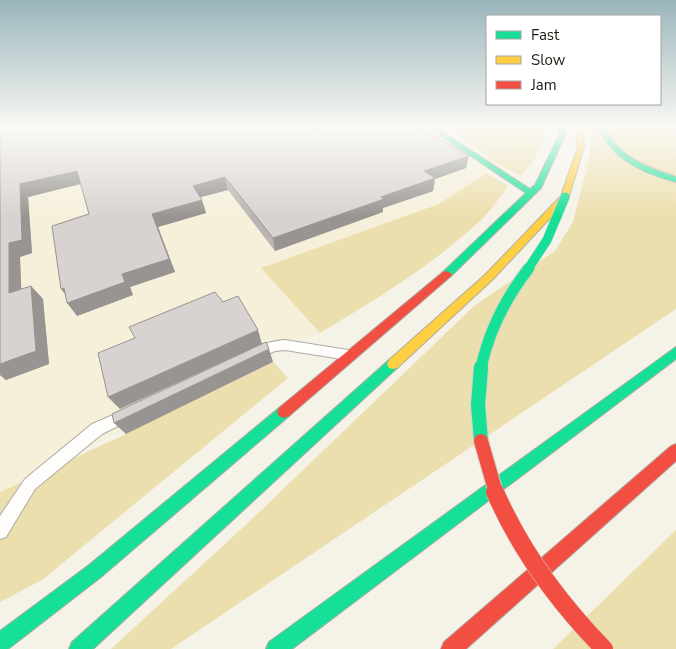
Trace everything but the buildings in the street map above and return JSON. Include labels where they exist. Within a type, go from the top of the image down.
[{"type":"main road","points":[[478,157],[531,193]]},
{"type":"main road","points":[[0,643],[95,571],[436,285],[538,186],[553,157]]},
{"type":"main road","points":[[579,157],[556,225],[542,250],[502,306],[490,333],[482,361],[476,395],[477,422],[484,460],[500,506],[562,603],[604,649]]},
{"type":"main road","points":[[629,157],[676,180]]},
{"type":"main road","points":[[79,649],[489,277],[565,197]]},
{"type":"main road","points":[[276,649],[676,352]]},
{"type":"main road","points":[[451,649],[676,451]]},
{"type":"lane","points":[[246,359],[273,346],[285,345],[352,356]]},
{"type":"lane","points":[[0,531],[30,484],[97,428],[141,408]]},
{"type":"shaded area","points":[[0,157],[488,157],[497,164],[439,204],[262,268],[320,333],[0,492]]},
{"type":"shaded area","points":[[488,157],[535,157],[522,176],[497,164]]},
{"type":"shaded area","points":[[589,157],[676,157],[676,309],[171,649],[111,649],[252,519],[474,306],[555,251],[573,222]]},
{"type":"shaded area","points":[[486,173],[508,186],[482,219],[425,266],[384,294],[320,333],[261,268],[439,204]]},
{"type":"shaded area","points":[[273,362],[288,378],[42,580],[0,602],[0,492],[126,434]]},
{"type":"shaded area","points":[[676,530],[676,649],[553,649]]},
{"type":"traffic: fast","points":[[477,157],[531,193]]},
{"type":"traffic: fast","points":[[447,274],[538,186],[552,157]]},
{"type":"traffic: fast","points":[[625,157],[654,172],[676,180]]},
{"type":"traffic: fast","points":[[481,441],[478,405],[479,387],[481,368],[490,333],[510,293],[547,240],[565,197]]},
{"type":"traffic: fast","points":[[276,649],[676,352]]},
{"type":"traffic: fast","points":[[79,649],[393,364]]},
{"type":"traffic: fast","points":[[0,643],[95,571],[284,412]]},
{"type":"traffic: slow","points":[[393,364],[489,277],[565,197],[578,157]]},
{"type":"traffic: jam","points":[[284,412],[447,274]]},
{"type":"traffic: jam","points":[[481,441],[495,492],[510,523],[562,600],[604,649]]},
{"type":"traffic: jam","points":[[451,649],[676,451]]}]
